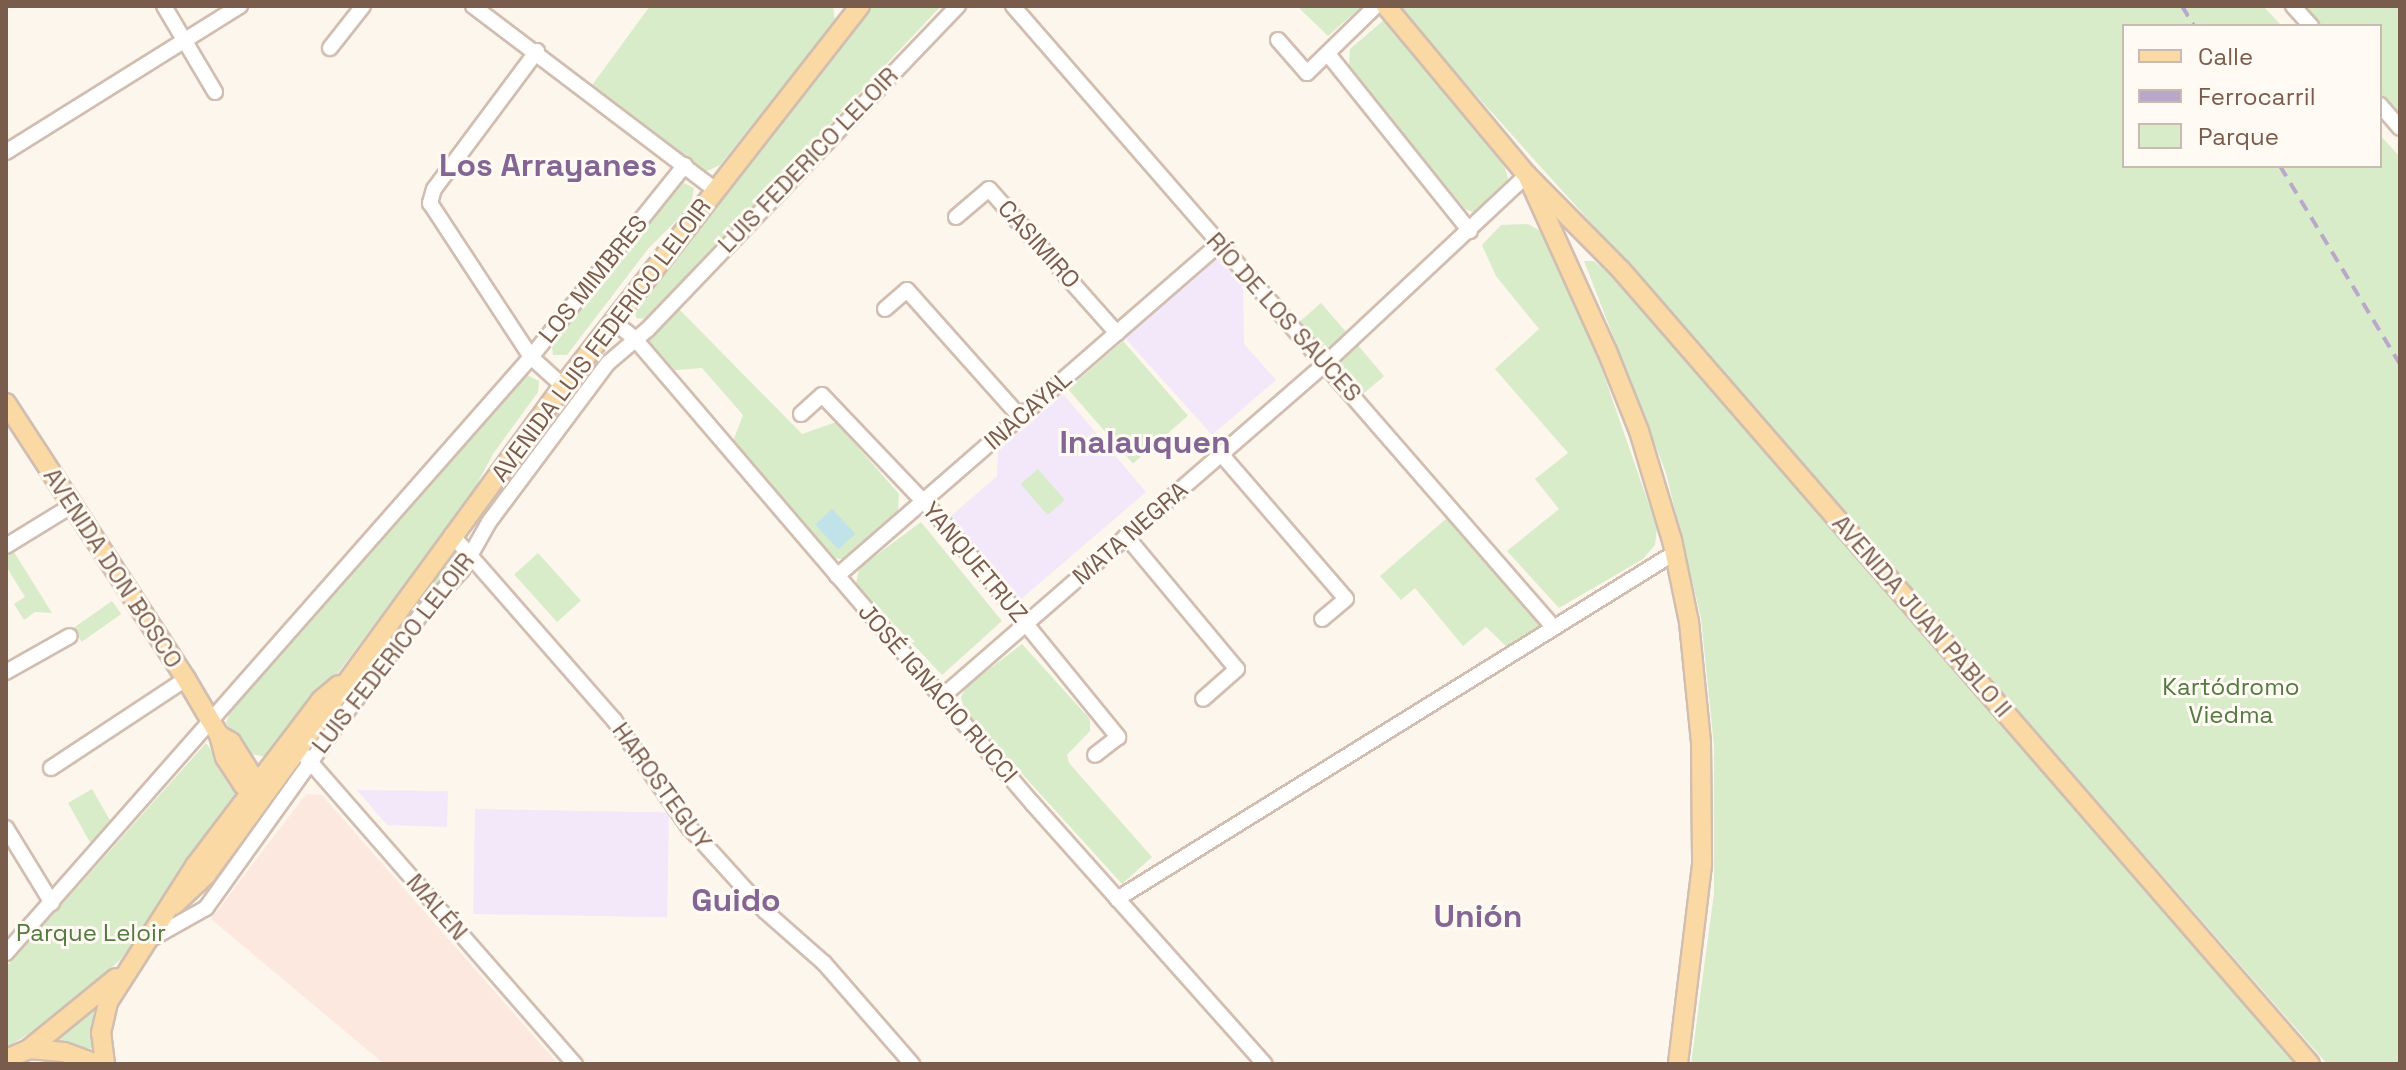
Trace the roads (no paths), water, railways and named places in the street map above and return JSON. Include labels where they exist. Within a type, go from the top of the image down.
[{"type":"main road","name":"AVENIDA LUIS FEDERICO LELOIR","points":[[257,794],[304,756],[348,678],[452,535],[613,321],[860,6]]},
{"type":"main road","points":[[1386,6],[1527,175],[1639,431],[1676,552],[1689,622],[1701,758],[1702,865],[1678,1064]]},
{"type":"main road","name":"AVENIDA JUAN PABLO II","points":[[1527,175],[1621,270],[2310,1064]]},
{"type":"main road","name":"AVENIDA DON BOSCO","points":[[6,403],[215,727],[245,764],[257,794]]},
{"type":"main road","name":"AVENIDA LUIS FEDERICO LELOIR","points":[[105,1064],[104,1015],[130,966],[174,905],[206,875],[321,700],[348,678]]},
{"type":"main road","name":"AVENIDA LUIS FEDERICO LELOIR","points":[[29,1049],[130,966]]},
{"type":"main road","points":[[6,1059],[29,1049],[64,1052],[97,1064]]},
{"type":"street","points":[[164,6],[215,92]]},
{"type":"street","points":[[6,152],[240,6]]},
{"type":"street","points":[[330,48],[363,6]]},
{"type":"street","points":[[473,6],[537,51],[715,190]]},
{"type":"street","name":"LUIS FEDERICO LELOIR","points":[[149,940],[202,914],[304,756],[470,555],[489,522],[608,363],[635,339],[958,6]]},
{"type":"street","name":"RÍO DE LOS SAUCES","points":[[1013,6],[1554,628]]},
{"type":"street","points":[[1278,40],[1307,73],[1376,6]]},
{"type":"street","points":[[2293,6],[2309,24]]},
{"type":"street","points":[[537,51],[434,189],[430,203],[531,357],[563,386]]},
{"type":"street","points":[[1328,54],[1470,231]]},
{"type":"street","points":[[2382,107],[2400,128]]},
{"type":"street","name":"LOS MIMBRES","points":[[531,357],[685,165]]},
{"type":"street","name":"MATA NEGRA","points":[[944,695],[1326,363],[1527,175]]},
{"type":"street","name":"CASIMIRO","points":[[956,217],[989,189],[1117,333]]},
{"type":"street","name":"INACAYAL","points":[[837,576],[1219,244]]},
{"type":"street","points":[[885,309],[907,290],[1020,417]]},
{"type":"street","name":"JOSÉ IGNACIO RUCCI","points":[[613,321],[635,339],[1117,899],[1265,1064]]},
{"type":"street","points":[[6,953],[215,727],[531,357]]},
{"type":"street","name":"YANQUETRUZ","points":[[801,414],[822,395],[925,501],[1028,623],[1118,737],[1095,755]]},
{"type":"street","points":[[1221,454],[1346,599],[1322,619]]},
{"type":"street","points":[[6,546],[71,506]]},
{"type":"street","name":"HAROSTEGUY","points":[[452,535],[614,720],[708,849],[765,911],[824,963],[912,1064]]},
{"type":"street","points":[[1126,536],[1237,669],[1203,699]]},
{"type":"street","points":[[1117,899],[1676,552]]},
{"type":"street","points":[[6,672],[70,636]]},
{"type":"street","points":[[51,768],[186,679]]},
{"type":"street","name":"MALÉN","points":[[304,756],[575,1064]]},
{"type":"street","points":[[6,828],[52,903]]},
{"type":"water","points":[[832,509],[855,534],[838,550],[815,525]]},
{"type":"railway","points":[[2182,6],[2193,24]]},
{"type":"railway","points":[[2281,168],[2400,364]]},
{"type":"district","name":"Los Arrayanes","points":[[548,165]]},
{"type":"district","name":"Inalauquen","points":[[1145,442]]},
{"type":"district","name":"Guido","points":[[736,900]]},
{"type":"district","name":"Unión","points":[[1478,916]]},
{"type":"park label","name":"Kartódromo Viedma","points":[[2231,701]]},
{"type":"park label","name":"Parque Leloir","points":[[91,933]]}]
